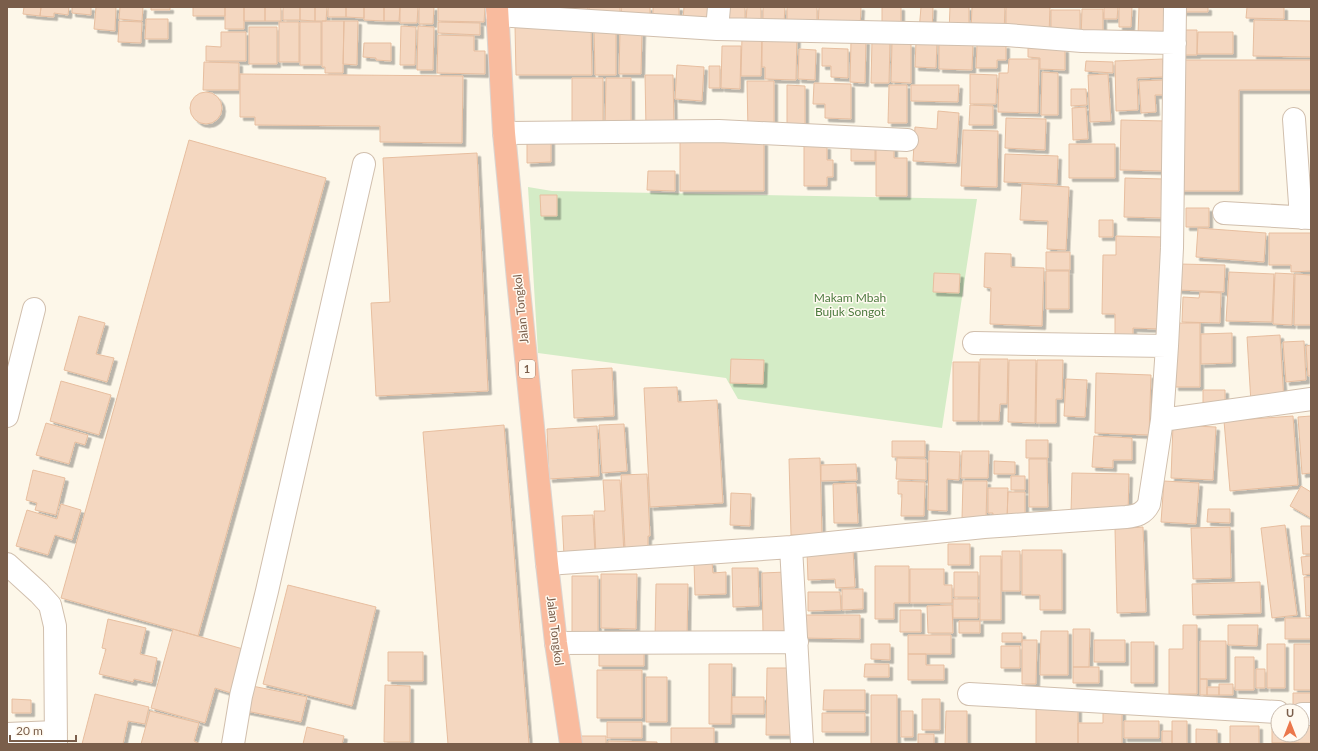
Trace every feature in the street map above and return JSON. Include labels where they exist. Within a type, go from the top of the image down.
[{"type":"highway","name":"Jalan Tongkol","points":[[497,11],[504,132],[547,564],[569,739]]},
{"type":"street","points":[[717,30],[719,7]]},
{"type":"street","points":[[547,564],[791,547],[984,527],[1137,515],[1146,510],[1149,504],[1162,420],[1167,346],[1172,248],[1175,7]]},
{"type":"street","points":[[497,11],[717,30],[1007,35],[1082,41],[1175,43]]},
{"type":"street","points":[[1224,213],[1306,218],[1294,119]]},
{"type":"street","points":[[504,132],[718,131],[907,140]]},
{"type":"street","points":[[233,744],[241,696],[267,591],[364,164]]},
{"type":"street","points":[[7,416],[34,309]]},
{"type":"street","points":[[974,343],[1167,346]]},
{"type":"street","points":[[1162,420],[1311,399]]},
{"type":"street","points":[[791,547],[802,744]]},
{"type":"street","points":[[7,564],[50,605],[55,626],[56,738],[7,734]]},
{"type":"street","points":[[556,643],[797,642]]},
{"type":"street","points":[[969,694],[1270,712]]},
{"type":"green space","name":"Makam Mbah Bujuk Songot","points":[[528,187],[552,191],[977,199],[942,428],[738,399],[726,378],[538,353]]},
{"type":"building","points":[[24,7],[41,7],[40,16],[23,14]]},
{"type":"building","points":[[41,7],[69,7],[68,15],[54,13],[54,17],[40,16]]},
{"type":"building","points":[[72,7],[91,7],[91,15],[72,13]]},
{"type":"building","points":[[96,7],[116,7],[115,31],[94,29]]},
{"type":"building","points":[[120,7],[143,7],[142,21],[119,19]]},
{"type":"building","points":[[151,7],[170,7],[170,10],[151,10]]},
{"type":"building","points":[[193,7],[225,7],[225,16],[193,16]]},
{"type":"building","points":[[225,7],[244,7],[244,29],[225,29]]},
{"type":"building","points":[[244,7],[265,7],[265,21],[244,21]]},
{"type":"building","points":[[265,7],[281,7],[281,21],[265,21]]},
{"type":"building","points":[[283,7],[300,7],[300,20],[283,20]]},
{"type":"building","points":[[300,7],[315,7],[315,21],[300,20]]},
{"type":"building","points":[[315,7],[327,7],[326,21],[315,21]]},
{"type":"building","points":[[328,7],[346,7],[346,17],[328,17]]},
{"type":"building","points":[[346,7],[364,7],[364,18],[346,17]]},
{"type":"building","points":[[364,7],[384,7],[384,21],[364,20]]},
{"type":"building","points":[[384,7],[400,7],[399,21],[384,21]]},
{"type":"building","points":[[400,7],[418,7],[417,23],[400,23]]},
{"type":"building","points":[[419,7],[434,7],[433,24],[419,24]]},
{"type":"building","points":[[438,7],[485,7],[484,22],[438,21]]},
{"type":"building","points":[[543,7],[588,7],[587,16]]},
{"type":"building","points":[[589,7],[620,7],[620,17],[589,16]]},
{"type":"building","points":[[621,7],[650,7],[650,16],[622,16]]},
{"type":"building","points":[[653,7],[679,7],[679,17],[653,16]]},
{"type":"building","points":[[684,7],[715,7],[715,20],[683,19]]},
{"type":"building","points":[[728,7],[745,7],[745,20],[728,20]]},
{"type":"building","points":[[747,7],[761,7],[761,21],[746,21]]},
{"type":"building","points":[[763,7],[785,7],[784,23],[763,22]]},
{"type":"building","points":[[787,7],[817,7],[817,25],[787,24]]},
{"type":"building","points":[[819,7],[861,7],[860,29],[818,28]]},
{"type":"building","points":[[882,7],[901,7],[901,28],[882,28]]},
{"type":"building","points":[[921,7],[933,7],[932,32],[919,31]]},
{"type":"building","points":[[950,7],[969,7],[969,33],[949,32]]},
{"type":"building","points":[[972,7],[1005,7],[1004,33],[971,32]]},
{"type":"building","points":[[1006,7],[1050,7],[1049,35],[1006,34]]},
{"type":"building","points":[[1104,7],[1118,7],[1117,19],[1104,19]]},
{"type":"building","points":[[1119,7],[1132,7],[1131,27],[1119,27]]},
{"type":"building","points":[[1139,7],[1173,7],[1172,36],[1138,35]]},
{"type":"building","points":[[1178,7],[1208,7],[1208,12],[1178,12]]},
{"type":"building","points":[[1247,7],[1284,7],[1284,19],[1246,18]]},
{"type":"building","points":[[1082,9],[1103,9],[1103,41],[1081,40]]},
{"type":"building","points":[[1051,10],[1080,10],[1080,39],[1051,38]]},
{"type":"building","points":[[146,19],[168,19],[168,39],[145,39]]},
{"type":"building","points":[[1254,20],[1311,21],[1311,57],[1253,56]]},
{"type":"building","points":[[119,21],[142,22],[141,43],[118,42]]},
{"type":"building","points":[[322,21],[344,21],[343,73],[325,73],[325,67],[322,67]]},
{"type":"building","points":[[344,21],[358,21],[357,65],[343,64]]},
{"type":"building","points":[[279,22],[299,22],[299,62],[279,62]]},
{"type":"building","points":[[300,22],[321,22],[321,65],[300,65]]},
{"type":"building","points":[[438,22],[480,23],[480,35],[438,33]]},
{"type":"building","points":[[591,25],[592,75],[516,75],[515,26]]},
{"type":"building","points":[[401,26],[416,27],[415,65],[400,65]]},
{"type":"building","points":[[418,26],[434,27],[433,70],[417,70]]},
{"type":"building","points":[[249,27],[277,27],[277,64],[249,64]]},
{"type":"building","points":[[594,28],[616,28],[616,75],[595,75]]},
{"type":"building","points":[[1176,30],[1197,30],[1197,55],[1176,55]]},
{"type":"building","points":[[620,31],[642,31],[641,74],[619,74]]},
{"type":"building","points":[[762,31],[797,32],[796,80],[765,79],[765,67],[762,67]]},
{"type":"building","points":[[221,32],[246,32],[246,61],[206,61],[206,46],[221,47]]},
{"type":"building","points":[[1198,32],[1233,32],[1233,54],[1197,54]]},
{"type":"building","points":[[438,35],[474,36],[474,51],[485,51],[485,74],[437,73]]},
{"type":"building","points":[[742,36],[762,36],[761,76],[741,76]]},
{"type":"building","points":[[872,40],[890,41],[889,83],[871,83]]},
{"type":"building","points":[[851,41],[866,41],[865,83],[850,82]]},
{"type":"building","points":[[916,41],[937,42],[936,68],[915,67]]},
{"type":"building","points":[[364,43],[391,43],[391,61],[363,57]]},
{"type":"building","points":[[892,43],[911,44],[911,83],[891,82]]},
{"type":"building","points":[[939,43],[973,44],[972,70],[939,69]]},
{"type":"building","points":[[977,45],[1006,45],[1006,60],[997,60],[997,68],[976,68]]},
{"type":"building","points":[[722,46],[741,46],[740,89],[721,88]]},
{"type":"building","points":[[822,48],[848,49],[848,78],[831,77],[831,66],[822,66]]},
{"type":"building","points":[[1028,48],[1065,49],[1065,70],[1040,69],[1040,58],[1028,57]]},
{"type":"building","points":[[799,49],[816,50],[815,80],[798,79]]},
{"type":"building","points":[[1009,59],[1039,59],[1038,113],[998,112],[999,73],[1008,73]]},
{"type":"building","points":[[1163,59],[1164,77],[1137,78],[1138,110],[1116,111],[1115,61]]},
{"type":"building","points":[[1178,60],[1311,60],[1311,90],[1239,90],[1239,191],[1177,191]]},
{"type":"building","points":[[1086,61],[1113,62],[1113,73],[1085,71]]},
{"type":"building","points":[[204,62],[239,63],[239,90],[203,90]]},
{"type":"building","points":[[677,65],[704,67],[702,101],[675,99]]},
{"type":"building","points":[[709,66],[720,66],[720,88],[709,88]]},
{"type":"building","points":[[1042,72],[1058,73],[1058,115],[1041,115]]},
{"type":"building","points":[[240,74],[463,76],[462,143],[380,142],[380,126],[255,125],[255,117],[240,117]]},
{"type":"building","points":[[970,74],[997,75],[996,104],[970,104]]},
{"type":"building","points":[[1108,74],[1111,121],[1090,122],[1088,75]]},
{"type":"building","points":[[645,75],[673,75],[674,128],[646,129]]},
{"type":"building","points":[[572,78],[603,78],[603,128],[572,128]]},
{"type":"building","points":[[606,78],[631,78],[631,128],[605,128]]},
{"type":"building","points":[[1163,80],[1164,95],[1155,95],[1156,112],[1141,113],[1139,81]]},
{"type":"building","points":[[747,81],[774,81],[774,131],[748,131]]},
{"type":"building","points":[[814,83],[851,84],[851,119],[825,118],[825,104],[813,104]]},
{"type":"building","points":[[787,85],[805,86],[805,130],[787,130]]},
{"type":"building","points":[[889,85],[907,85],[907,123],[888,123]]},
{"type":"building","points":[[911,85],[959,85],[958,102],[911,101]]},
{"type":"building","points":[[1071,89],[1086,89],[1087,105],[1071,106]]},
{"type":"building","points":[[203,92],[209,92],[219,99],[222,108],[221,114],[215,121],[209,124],[203,124],[193,117],[190,111],[190,105],[197,95]]},
{"type":"building","points":[[970,105],[993,106],[993,125],[969,125]]},
{"type":"building","points":[[1086,107],[1088,139],[1073,140],[1072,108]]},
{"type":"building","points":[[938,111],[959,113],[956,163],[913,161],[915,127],[937,129]]},
{"type":"building","points":[[1006,118],[1046,119],[1045,150],[1005,148]]},
{"type":"building","points":[[1121,120],[1165,121],[1163,171],[1120,170]]},
{"type":"building","points":[[963,130],[998,131],[997,187],[961,186]]},
{"type":"building","points":[[551,138],[551,162],[527,163],[527,139]]},
{"type":"building","points":[[189,140],[326,178],[198,636],[61,598]]},
{"type":"building","points":[[680,142],[764,142],[764,191],[680,191]]},
{"type":"building","points":[[1069,144],[1115,144],[1115,178],[1069,178]]},
{"type":"building","points":[[804,146],[827,146],[827,160],[833,160],[833,177],[827,177],[827,186],[804,186]]},
{"type":"building","points":[[851,146],[875,146],[875,161],[851,161]]},
{"type":"building","points":[[876,146],[894,146],[894,158],[907,158],[907,196],[876,196]]},
{"type":"building","points":[[477,153],[488,391],[376,396],[371,303],[390,302],[383,158]]},
{"type":"building","points":[[1005,154],[1058,156],[1057,184],[1004,182]]},
{"type":"building","points":[[648,171],[675,171],[675,191],[647,190]]},
{"type":"building","points":[[1125,178],[1165,179],[1164,218],[1124,217]]},
{"type":"building","points":[[1022,184],[1069,187],[1066,250],[1047,249],[1048,221],[1020,220]]},
{"type":"building","points":[[540,195],[557,195],[557,216],[541,216]]},
{"type":"building","points":[[1186,208],[1209,208],[1209,227],[1186,227]]},
{"type":"building","points":[[1099,220],[1113,220],[1113,237],[1099,237]]},
{"type":"building","points":[[1198,228],[1266,233],[1264,262],[1196,257]]},
{"type":"building","points":[[1269,233],[1311,233],[1311,271],[1291,272],[1291,265],[1269,265]]},
{"type":"building","points":[[1116,236],[1162,237],[1160,329],[1133,328],[1133,340],[1115,340],[1115,314],[1102,314],[1103,255],[1116,255]]},
{"type":"building","points":[[1046,252],[1070,252],[1070,270],[1046,270]]},
{"type":"building","points":[[985,253],[1011,254],[1011,267],[1044,268],[1042,326],[990,324],[991,288],[984,287]]},
{"type":"building","points":[[1179,264],[1225,265],[1224,292],[1178,290]]},
{"type":"building","points":[[1046,271],[1069,271],[1069,309],[1046,309]]},
{"type":"building","points":[[1229,272],[1274,274],[1272,322],[1226,321]]},
{"type":"building","points":[[934,273],[960,274],[959,293],[933,292]]},
{"type":"building","points":[[1275,273],[1294,274],[1292,325],[1273,324]]},
{"type":"building","points":[[1295,274],[1311,275],[1311,325],[1294,325]]},
{"type":"building","points":[[1200,292],[1221,293],[1220,323],[1182,322],[1183,297],[1199,298]]},
{"type":"building","points":[[79,316],[105,323],[96,354],[114,358],[107,382],[64,370]]},
{"type":"building","points":[[1175,323],[1200,323],[1200,387],[1175,387]]},
{"type":"building","points":[[1232,333],[1232,363],[1201,364],[1201,334]]},
{"type":"building","points":[[1280,335],[1284,401],[1251,403],[1247,337]]},
{"type":"building","points":[[1304,341],[1306,380],[1286,382],[1283,342]]},
{"type":"building","points":[[1311,345],[1311,376],[1308,376],[1306,346]]},
{"type":"building","points":[[731,359],[764,360],[763,384],[730,383]]},
{"type":"building","points":[[980,359],[1008,359],[1007,404],[1000,404],[999,421],[979,421]]},
{"type":"building","points":[[1009,360],[1036,360],[1035,423],[1008,422]]},
{"type":"building","points":[[1037,360],[1063,360],[1062,399],[1056,399],[1056,423],[1036,423]]},
{"type":"building","points":[[953,362],[979,362],[978,421],[953,421]]},
{"type":"building","points":[[612,368],[614,416],[574,418],[572,370]]},
{"type":"building","points":[[1096,373],[1151,375],[1149,435],[1095,433]]},
{"type":"building","points":[[1066,379],[1087,380],[1085,417],[1064,416]]},
{"type":"building","points":[[61,381],[111,395],[99,435],[50,421]]},
{"type":"building","points":[[677,387],[678,402],[717,400],[723,503],[650,507],[644,388]]},
{"type":"building","points":[[1203,390],[1225,390],[1225,410],[1203,410]]},
{"type":"building","points":[[1293,416],[1298,485],[1230,491],[1224,421]]},
{"type":"building","points":[[1311,416],[1311,473],[1302,474],[1298,417]]},
{"type":"building","points":[[46,423],[88,435],[85,445],[75,442],[69,464],[36,455]]},
{"type":"building","points":[[624,424],[627,471],[602,473],[599,425]]},
{"type":"building","points":[[504,425],[529,744],[448,744],[423,432]]},
{"type":"building","points":[[1173,425],[1216,427],[1213,480],[1171,478]]},
{"type":"building","points":[[597,426],[599,476],[549,479],[547,429]]},
{"type":"building","points":[[1094,436],[1132,438],[1132,460],[1113,460],[1113,468],[1092,467]]},
{"type":"building","points":[[1026,440],[1048,440],[1048,458],[1026,458]]},
{"type":"building","points":[[892,441],[925,441],[925,457],[892,457]]},
{"type":"building","points":[[929,451],[960,452],[959,480],[947,479],[947,511],[928,510]]},
{"type":"building","points":[[962,451],[989,451],[988,478],[961,478]]},
{"type":"building","points":[[820,458],[822,535],[791,535],[789,459]]},
{"type":"building","points":[[897,458],[926,459],[926,480],[896,479]]},
{"type":"building","points":[[1029,459],[1047,459],[1048,507],[1029,507]]},
{"type":"building","points":[[994,461],[1015,462],[1015,474],[994,474]]},
{"type":"building","points":[[856,464],[857,480],[821,481],[821,465]]},
{"type":"building","points":[[33,470],[65,478],[56,515],[35,510],[37,503],[26,500]]},
{"type":"building","points":[[1072,473],[1129,474],[1128,514],[1071,513]]},
{"type":"building","points":[[647,474],[650,536],[648,536],[648,546],[625,548],[621,475]]},
{"type":"building","points":[[1011,476],[1025,476],[1025,490],[1011,490]]},
{"type":"building","points":[[603,480],[620,480],[624,554],[596,556],[594,511],[605,511]]},
{"type":"building","points":[[898,481],[925,482],[924,516],[901,516],[902,494],[898,494]]},
{"type":"building","points":[[963,481],[987,481],[986,520],[962,519]]},
{"type":"building","points":[[1164,481],[1199,483],[1196,524],[1161,522]]},
{"type":"building","points":[[856,483],[858,523],[834,523],[833,484]]},
{"type":"building","points":[[1301,486],[1311,492],[1311,518],[1290,506]]},
{"type":"building","points":[[988,488],[1008,488],[1007,523],[993,523],[993,513],[988,513]]},
{"type":"building","points":[[1008,492],[1025,492],[1025,520],[1007,519]]},
{"type":"building","points":[[731,493],[751,494],[750,526],[730,525]]},
{"type":"building","points":[[61,504],[81,510],[72,540],[55,535],[48,555],[16,546],[27,510],[57,519]]},
{"type":"building","points":[[1208,509],[1230,509],[1230,523],[1207,522]]},
{"type":"building","points":[[593,515],[595,554],[564,556],[562,516]]},
{"type":"building","points":[[1285,525],[1297,615],[1272,618],[1261,528]]},
{"type":"building","points":[[1301,526],[1311,526],[1311,554],[1303,554]]},
{"type":"building","points":[[1143,527],[1146,612],[1117,613],[1115,529]]},
{"type":"building","points":[[1230,527],[1231,578],[1193,579],[1191,528]]},
{"type":"building","points":[[948,544],[970,544],[970,565],[948,565]]},
{"type":"building","points":[[853,549],[855,587],[836,588],[835,579],[808,580],[807,552]]},
{"type":"building","points":[[1022,550],[1062,550],[1062,610],[1040,610],[1040,595],[1022,595]]},
{"type":"building","points":[[1002,551],[1020,551],[1020,591],[1002,591]]},
{"type":"building","points":[[980,556],[1001,556],[1001,620],[980,620]]},
{"type":"building","points":[[1311,556],[1311,574],[1303,575],[1301,557]]},
{"type":"building","points":[[694,562],[712,562],[713,573],[726,572],[726,594],[695,595]]},
{"type":"building","points":[[875,566],[909,566],[909,603],[894,603],[894,619],[875,619]]},
{"type":"building","points":[[732,568],[758,568],[759,606],[733,607]]},
{"type":"building","points":[[910,569],[944,569],[944,585],[952,585],[952,603],[910,603]]},
{"type":"building","points":[[786,572],[787,631],[763,632],[762,573]]},
{"type":"building","points":[[954,572],[978,572],[978,597],[954,597]]},
{"type":"building","points":[[601,574],[637,574],[636,629],[601,628]]},
{"type":"building","points":[[572,576],[598,576],[598,635],[572,635]]},
{"type":"building","points":[[1304,577],[1311,577],[1311,615],[1306,616]]},
{"type":"building","points":[[1260,582],[1261,613],[1193,615],[1192,584]]},
{"type":"building","points":[[656,584],[688,584],[687,638],[655,638]]},
{"type":"building","points":[[288,585],[376,607],[352,706],[263,684]]},
{"type":"building","points":[[842,589],[863,589],[863,609],[842,610]]},
{"type":"building","points":[[808,592],[840,592],[841,610],[808,611]]},
{"type":"building","points":[[953,599],[978,599],[978,618],[953,618]]},
{"type":"building","points":[[952,605],[953,633],[928,633],[927,606]]},
{"type":"building","points":[[900,610],[921,610],[921,632],[900,632]]},
{"type":"building","points":[[803,615],[860,615],[860,639],[803,638]]},
{"type":"building","points":[[1285,618],[1311,618],[1311,639],[1285,639]]},
{"type":"building","points":[[108,619],[146,628],[140,654],[157,658],[152,683],[134,679],[133,682],[99,674],[106,649],[102,648]]},
{"type":"building","points":[[959,621],[980,621],[980,633],[959,633]]},
{"type":"building","points":[[1183,625],[1197,625],[1197,694],[1169,694],[1169,649],[1183,649]]},
{"type":"building","points":[[1228,625],[1258,625],[1257,646],[1228,645]]},
{"type":"building","points":[[173,629],[243,649],[231,693],[215,688],[205,723],[151,708]]},
{"type":"building","points":[[1073,629],[1090,629],[1089,667],[1073,667]]},
{"type":"building","points":[[1041,631],[1068,631],[1068,675],[1040,675]]},
{"type":"building","points":[[1002,633],[1022,633],[1022,642],[1002,642]]},
{"type":"building","points":[[908,635],[951,635],[951,654],[908,654]]},
{"type":"building","points":[[1022,640],[1037,640],[1036,684],[1022,684]]},
{"type":"building","points":[[1094,640],[1125,640],[1125,662],[1094,662]]},
{"type":"building","points":[[1200,641],[1226,641],[1226,679],[1200,679]]},
{"type":"building","points":[[1131,642],[1154,642],[1154,683],[1131,683]]},
{"type":"building","points":[[871,644],[890,644],[890,660],[871,659]]},
{"type":"building","points":[[1267,644],[1285,644],[1285,688],[1267,688]]},
{"type":"building","points":[[1294,644],[1311,644],[1311,690],[1294,690]]},
{"type":"building","points":[[1001,646],[1020,646],[1020,668],[1001,668]]},
{"type":"building","points":[[599,649],[644,649],[644,666],[599,666]]},
{"type":"building","points":[[388,652],[423,652],[423,681],[388,681]]},
{"type":"building","points":[[908,654],[926,654],[926,665],[944,665],[944,680],[908,680]]},
{"type":"building","points":[[1235,657],[1254,657],[1254,690],[1235,690]]},
{"type":"building","points":[[709,664],[732,664],[731,724],[709,724]]},
{"type":"building","points":[[865,664],[889,664],[889,677],[864,677]]},
{"type":"building","points":[[1073,667],[1099,667],[1099,683],[1073,683]]},
{"type":"building","points":[[767,668],[794,668],[793,735],[766,735]]},
{"type":"building","points":[[1256,669],[1265,669],[1265,688],[1256,688]]},
{"type":"building","points":[[597,670],[642,670],[642,718],[597,718]]},
{"type":"building","points":[[646,677],[667,677],[667,722],[646,722]]},
{"type":"building","points":[[1200,679],[1207,679],[1207,695],[1200,695]]},
{"type":"building","points":[[1219,684],[1233,684],[1233,695],[1219,695]]},
{"type":"building","points":[[247,685],[307,697],[301,722],[241,710]]},
{"type":"building","points":[[385,685],[410,686],[410,742],[384,742]]},
{"type":"building","points":[[1207,687],[1219,687],[1219,695],[1207,695]]},
{"type":"building","points":[[824,690],[865,690],[865,710],[823,710]]},
{"type":"building","points":[[1293,693],[1311,693],[1311,707],[1310,703],[1293,703]]},
{"type":"building","points":[[95,694],[149,707],[145,724],[128,721],[123,744],[82,744]]},
{"type":"building","points":[[871,695],[897,695],[897,744],[871,744]]},
{"type":"building","points":[[732,697],[764,697],[764,714],[732,714]]},
{"type":"building","points":[[12,699],[31,700],[31,713],[12,713]]},
{"type":"building","points":[[922,699],[940,699],[940,730],[922,730]]},
{"type":"building","points":[[1036,706],[1078,706],[1078,744],[1036,744]]},
{"type":"building","points":[[1103,707],[1122,707],[1122,744],[1078,744],[1078,723],[1103,723]]},
{"type":"building","points":[[150,711],[199,723],[194,741],[200,744],[141,744]]},
{"type":"building","points":[[901,711],[913,711],[913,737],[901,737]]},
{"type":"building","points":[[946,711],[967,711],[967,744],[945,744]]},
{"type":"building","points":[[822,713],[865,713],[865,732],[822,732]]},
{"type":"building","points":[[1124,721],[1159,721],[1159,738],[1124,738]]},
{"type":"building","points":[[1172,721],[1187,721],[1187,744],[1172,744]]},
{"type":"building","points":[[607,722],[642,722],[642,738],[607,738]]},
{"type":"building","points":[[1310,724],[1311,724],[1310,743]]},
{"type":"building","points":[[1230,726],[1259,726],[1259,744],[1230,744]]},
{"type":"building","points":[[307,727],[344,736],[342,744],[303,744]]},
{"type":"building","points":[[671,728],[714,728],[714,744],[671,744]]},
{"type":"building","points":[[1196,729],[1217,730],[1217,744],[1196,744]]},
{"type":"building","points":[[1162,731],[1172,731],[1172,744],[1162,744]]},
{"type":"building","points":[[918,734],[934,734],[934,744],[918,744]]},
{"type":"building","points":[[580,736],[606,736],[606,744],[580,744]]},
{"type":"building","points":[[608,741],[657,742],[657,744],[608,744]]},
{"type":"building","points":[[1272,743],[1299,743],[1299,744]]}]
